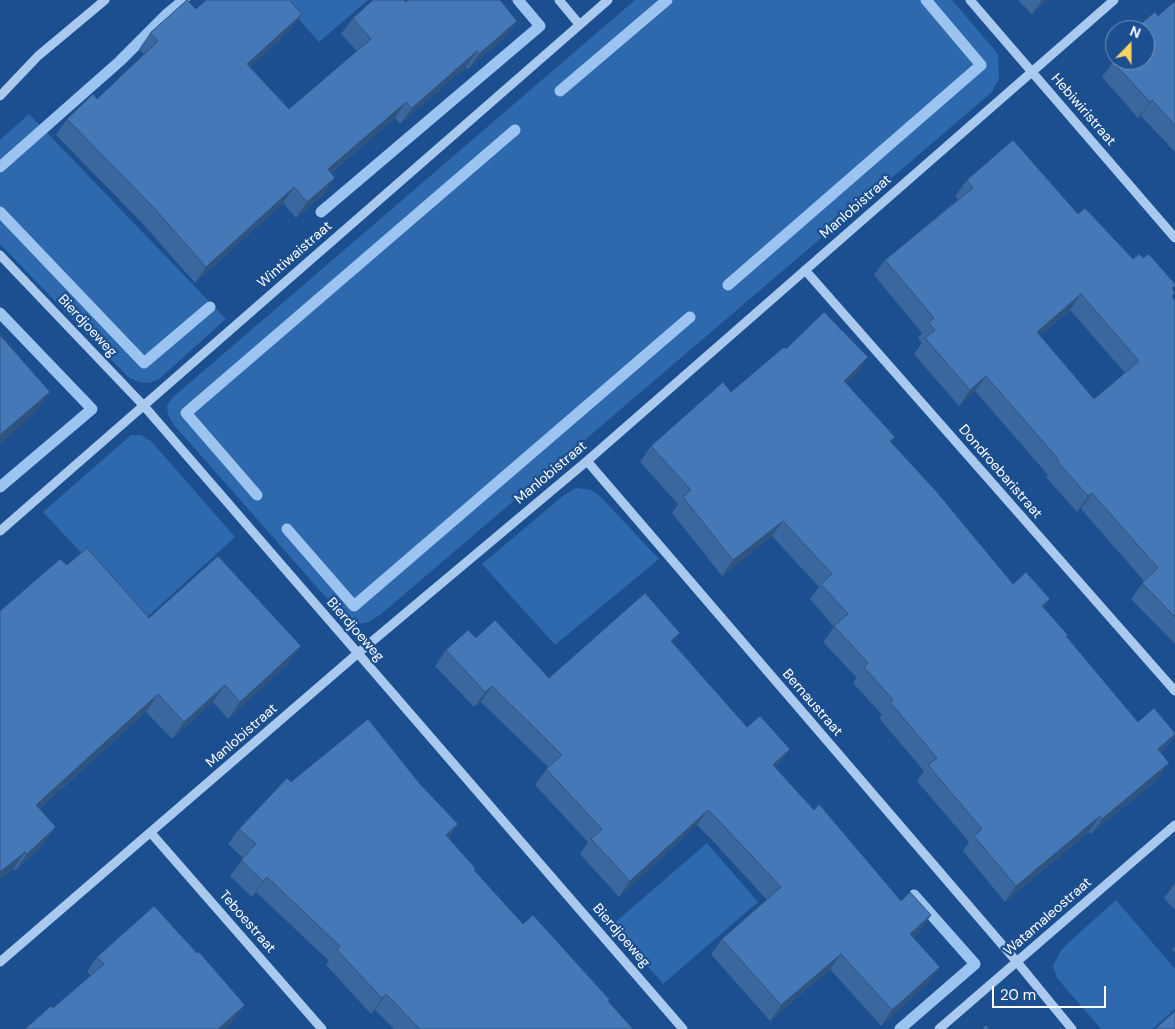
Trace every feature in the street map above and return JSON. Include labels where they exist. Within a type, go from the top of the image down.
[{"type":"street","points":[[0,96],[38,56],[105,0]]},
{"type":"street","points":[[559,0],[579,24]]},
{"type":"street","name":"Wintiwaistraat","points":[[0,531],[608,0]]},
{"type":"street","name":"Hebiwiristraat","points":[[970,0],[1175,238]]},
{"type":"street","name":"Manlobistraat","points":[[0,962],[357,654],[587,461],[1114,0]]},
{"type":"street","name":"Bierdjoeweg","points":[[0,255],[144,406],[683,1029]]},
{"type":"street","name":"Dondroebaristraat","points":[[804,270],[1175,691]]},
{"type":"street","name":"Bernaustraat","points":[[587,461],[1017,962],[1072,1029]]},
{"type":"street","name":"Watamaleostraat","points":[[938,1029],[1175,825]]},
{"type":"street","name":"Teboestraat","points":[[151,833],[322,1029]]},
{"type":"shaded area","points":[[282,0],[368,0],[319,42]]},
{"type":"shaded area","points":[[635,0],[952,0],[998,54],[999,79],[992,92],[380,615],[368,622],[359,624],[349,621],[174,425],[168,415],[167,406],[172,398]]},
{"type":"shaded area","points":[[29,114],[226,319],[158,380],[148,383],[139,382],[128,377],[0,244],[0,140]]},
{"type":"shaded area","points":[[131,435],[141,435],[151,441],[235,537],[144,620],[43,512]]},
{"type":"shaded area","points":[[577,488],[591,490],[598,494],[659,559],[555,645],[482,564],[564,495]]},
{"type":"shaded area","points":[[707,843],[758,902],[663,984],[612,925]]},
{"type":"shaded area","points":[[1116,900],[1175,969],[1175,1009],[1152,1029],[1101,1029],[1057,978],[1053,966],[1060,952],[1068,943]]},
{"type":"building","points":[[187,0],[196,9],[206,0],[289,0],[302,14],[247,64],[289,109],[371,39],[353,18],[373,0],[404,0],[406,2],[408,0],[500,0],[517,21],[479,54],[477,51],[412,108],[406,102],[328,169],[335,178],[307,202],[294,187],[206,267],[155,209],[67,119],[93,94],[97,99],[158,41],[150,33]]},
{"type":"building","points":[[1175,1],[1175,125],[1152,100],[1150,102],[1120,70],[1155,70],[1155,20],[1145,20],[1155,12],[1158,16]]},
{"type":"building","points":[[1013,140],[1078,214],[1085,208],[1133,259],[1139,254],[1143,258],[1149,254],[1175,284],[1172,288],[1175,293],[1172,296],[1175,300],[1175,617],[1142,583],[1158,568],[1092,493],[1088,496],[986,376],[970,390],[925,338],[935,330],[929,323],[934,318],[885,260],[973,188],[967,180]],"holes":[[[1081,294],[1139,361],[1094,399],[1037,332]]]},
{"type":"building","points":[[824,312],[868,357],[844,381],[895,437],[890,441],[936,491],[1013,584],[1026,572],[1050,599],[1042,606],[1068,635],[1066,636],[1138,722],[1154,708],[1175,733],[1158,749],[1169,763],[1102,819],[1100,816],[1016,886],[974,836],[982,829],[928,765],[937,758],[890,702],[893,700],[864,667],[868,663],[834,626],[848,614],[821,584],[832,574],[783,521],[733,560],[683,497],[691,490],[651,446],[723,382],[731,392],[784,347],[786,349]]},
{"type":"building","points":[[0,335],[50,392],[0,435]]},
{"type":"building","points":[[87,548],[149,618],[218,556],[301,646],[240,702],[225,685],[184,722],[158,694],[36,805],[56,827],[27,854],[25,852],[0,872],[0,611],[60,559],[67,565]]},
{"type":"building","points":[[645,593],[680,633],[671,641],[747,727],[760,716],[790,749],[773,765],[814,810],[819,804],[901,901],[910,892],[931,915],[910,934],[940,967],[892,1010],[841,954],[781,1005],[722,939],[781,887],[722,824],[708,810],[630,881],[591,839],[602,829],[546,769],[562,755],[492,686],[485,692],[446,650],[468,630],[476,638],[495,620],[549,678]]},
{"type":"building","points":[[368,719],[420,784],[458,824],[446,835],[476,869],[474,870],[523,924],[533,915],[610,1000],[608,1001],[633,1029],[420,1029],[386,994],[382,998],[337,950],[340,946],[267,877],[263,881],[241,860],[256,844],[239,829],[287,778],[291,782]]},
{"type":"building","points":[[154,906],[197,953],[199,952],[245,1005],[218,1029],[26,1029],[51,1006],[53,1008],[104,964],[97,957]]},
{"type":"building","points":[[1175,1011],[1175,1029],[1155,1029]]},
{"type":"waterway","points":[[0,167],[120,61],[168,13],[184,0]]},
{"type":"waterway","points":[[321,212],[540,26],[518,0]]},
{"type":"waterway","points":[[560,91],[667,0]]},
{"type":"waterway","points":[[728,285],[981,65],[926,0]]},
{"type":"waterway","points":[[257,495],[186,413],[515,130]]},
{"type":"waterway","points":[[0,212],[144,363],[210,307]]},
{"type":"waterway","points":[[0,313],[92,409],[0,487]]},
{"type":"waterway","points":[[287,529],[354,606],[690,317]]},
{"type":"waterway","points":[[900,1029],[975,964],[914,895]]}]
